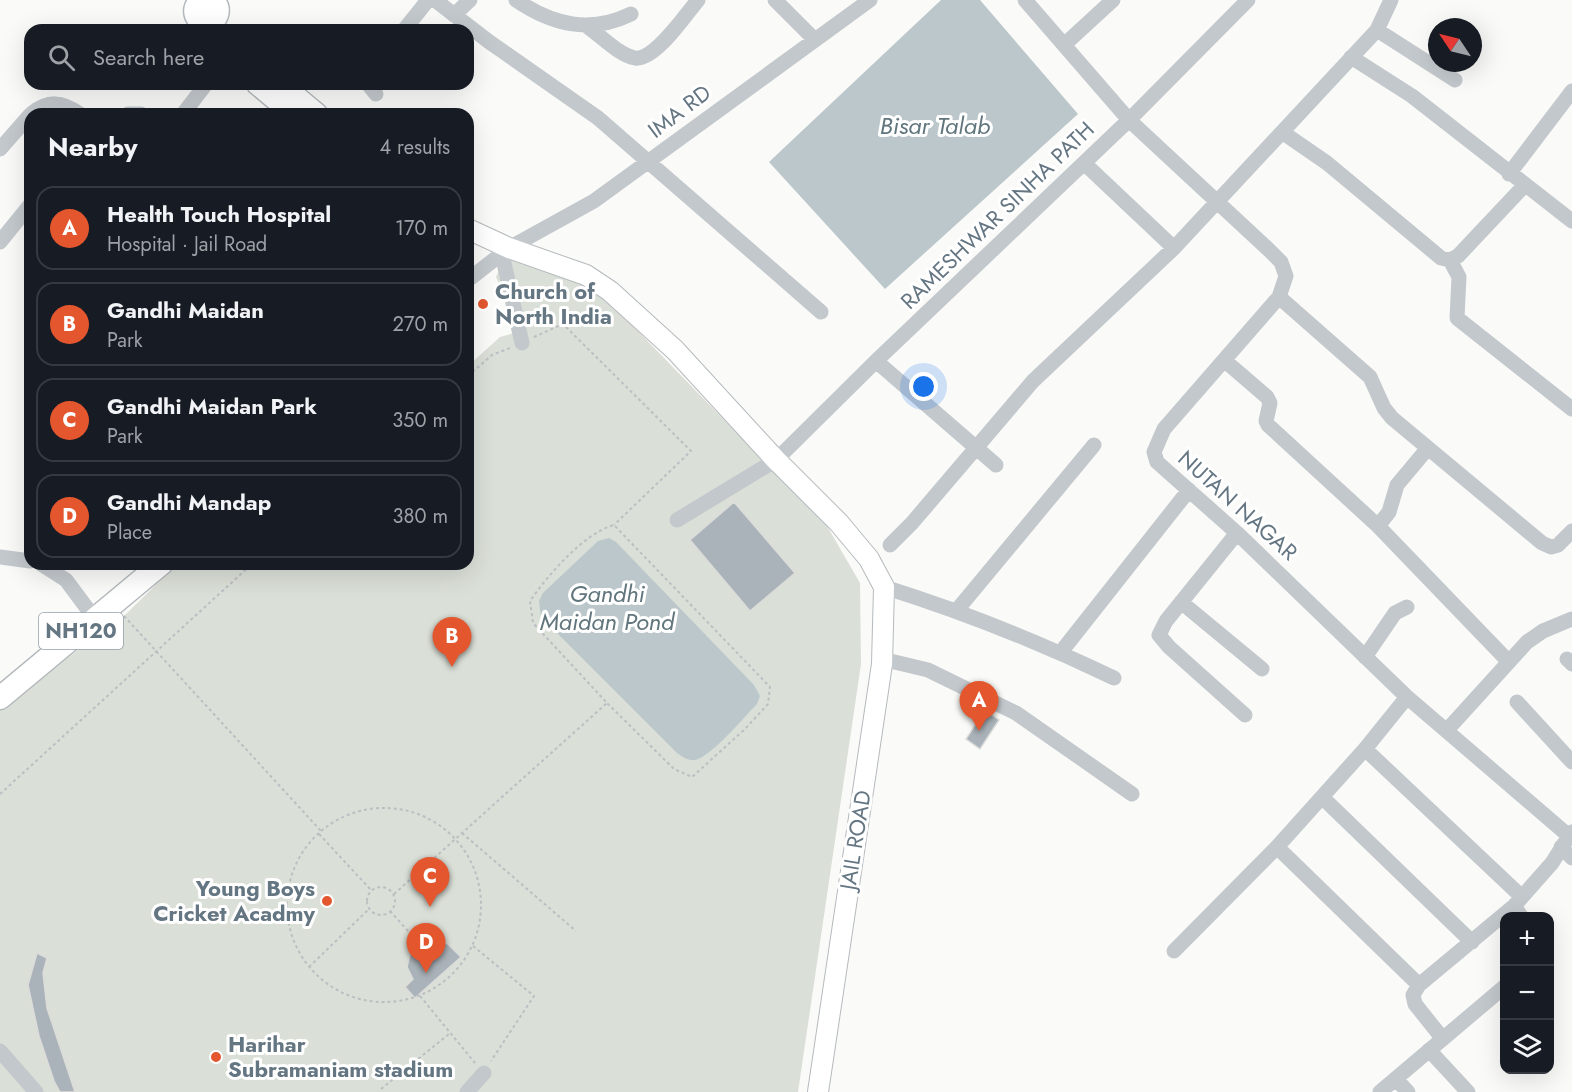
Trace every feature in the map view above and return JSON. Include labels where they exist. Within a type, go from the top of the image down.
[{"type":"highway","points":[[265,90],[286,108]]},
{"type":"highway","points":[[287,90],[309,108]]},
{"type":"highway","name":"NH120","points":[[0,698],[154,570]]},
{"type":"main road","points":[[474,233],[505,251],[586,275],[610,291],[675,350],[776,460],[839,523],[869,559],[884,587]]},
{"type":"main road","name":"JAIL ROAD","points":[[818,1092],[882,659],[884,587]]},
{"type":"street","points":[[409,24],[428,0]]},
{"type":"street","points":[[435,0],[467,24]]},
{"type":"street","points":[[454,15],[470,0]]},
{"type":"street","points":[[516,0],[543,16],[566,24],[588,27],[612,23],[631,14]]},
{"type":"street","points":[[588,27],[635,58],[646,56],[661,45],[698,0]]},
{"type":"street","points":[[775,0],[814,39]]},
{"type":"street","name":"IMA RD","points":[[474,275],[505,251],[594,201],[870,0]]},
{"type":"street","name":"NUTAN NAGAR","points":[[1025,0],[1129,120],[1281,262],[1286,276],[1278,297],[1164,429],[1154,452],[1157,462],[1237,533],[1407,697],[1447,730],[1568,843]]},
{"type":"street","points":[[1065,44],[1113,0]]},
{"type":"street","name":"RAMESHWAR SINHA PATH","points":[[677,520],[776,460],[876,361],[1085,164],[1248,0]]},
{"type":"street","points":[[890,545],[1033,381],[1174,248],[1377,30],[1391,0]]},
{"type":"street","points":[[474,29],[598,118],[821,312]]},
{"type":"street","points":[[1377,30],[1455,80]]},
{"type":"street","points":[[1351,57],[1412,96],[1524,186],[1572,221]]},
{"type":"street","points":[[188,108],[201,90]]},
{"type":"street","points":[[1509,174],[1572,91]]},
{"type":"street","points":[[40,108],[53,103],[70,108]]},
{"type":"street","points":[[0,149],[24,123]]},
{"type":"street","points":[[1282,132],[1353,184],[1431,251],[1450,260],[1459,277],[1455,312],[1457,318],[1572,409]]},
{"type":"street","points":[[1085,164],[1174,248]]},
{"type":"street","points":[[1450,260],[1458,256],[1524,186]]},
{"type":"street","points":[[0,242],[24,212]]},
{"type":"street","points":[[505,251],[522,343]]},
{"type":"street","points":[[1278,297],[1370,377],[1384,408],[1428,448],[1542,543],[1551,547],[1558,545],[1572,531]]},
{"type":"street","points":[[1224,360],[1267,397],[1270,403],[1266,416],[1268,425],[1378,526],[1509,662]]},
{"type":"street","points":[[876,361],[996,465]]},
{"type":"street","points":[[957,609],[1094,445]]},
{"type":"street","points":[[1378,526],[1389,512],[1397,485],[1428,448]]},
{"type":"street","points":[[1061,652],[1189,490]]},
{"type":"street","points":[[1237,533],[1166,621],[1159,635],[1168,647],[1245,715]]},
{"type":"street","points":[[0,557],[24,560]]},
{"type":"street","points":[[64,570],[66,580],[96,619]]},
{"type":"street","points":[[884,587],[957,609],[1061,652],[1114,678]]},
{"type":"street","points":[[1181,602],[1262,669]]},
{"type":"street","points":[[1365,657],[1395,613],[1407,607]]},
{"type":"street","points":[[1447,730],[1527,642],[1543,631],[1572,619]]},
{"type":"street","points":[[882,659],[928,670],[1017,713],[1132,794]]},
{"type":"street","points":[[1174,951],[1277,848],[1323,798],[1407,697]]},
{"type":"street","points":[[1517,702],[1572,762]]},
{"type":"street","points":[[1365,749],[1519,906]]},
{"type":"street","points":[[1323,798],[1472,942]]},
{"type":"street","points":[[1443,1039],[1415,1004],[1413,994],[1419,986],[1472,942],[1519,906],[1568,843]]},
{"type":"street","points":[[1277,848],[1419,986]]},
{"type":"street","points":[[1380,1092],[1500,990]]},
{"type":"street","points":[[1429,1050],[1468,1092]]},
{"type":"street","points":[[0,1051],[36,1092]]},
{"type":"street","points":[[467,1092],[484,1072]]},
{"type":"street","points":[[1396,1079],[1408,1092]]},
{"type":"path","points":[[474,371],[492,355],[563,324],[691,451],[614,525],[598,529],[544,581],[530,601],[533,623],[607,703],[674,769],[692,777],[745,729],[768,704],[770,687],[614,525]]},
{"type":"path","points":[[0,794],[245,570]]},
{"type":"path","points":[[115,604],[371,890]]},
{"type":"path","points":[[394,894],[607,703]]},
{"type":"path","points":[[390,808],[422,816],[437,823],[456,838],[476,871],[482,909],[473,946],[460,967],[441,984],[420,996],[380,1003],[359,1000],[332,987],[309,967],[294,942],[287,914],[289,884],[300,857],[320,832],[342,817],[366,809],[390,808]]},
{"type":"path","points":[[462,833],[576,931]]},
{"type":"path","points":[[383,886],[394,894],[395,903],[390,911],[377,915],[369,909],[367,897],[371,890],[383,886]]},
{"type":"path","points":[[309,967],[369,909]]},
{"type":"path","points":[[390,911],[409,932]]},
{"type":"path","points":[[420,996],[449,1034],[484,1072],[534,996],[473,946]]},
{"type":"path","points":[[381,1089],[449,1034]]},
{"type":"shaded area","points":[[509,248],[598,290],[827,526],[860,583],[861,664],[798,1092],[0,1092],[0,708],[124,616],[171,570],[474,570],[474,361],[500,337],[518,332],[496,277]]},
{"type":"water","name":"Bisar Talab","points":[[941,0],[980,0],[1078,114],[885,289],[769,162]]},
{"type":"water","name":"Gandhi Maidan Pond","points":[[609,538],[616,542],[754,685],[760,696],[757,704],[727,736],[710,752],[695,760],[677,753],[541,617],[539,601],[543,593],[598,541]]},
{"type":"building","points":[[734,502],[795,573],[750,611],[690,540]]},
{"type":"building","points":[[985,710],[999,720],[980,749],[966,739]]},
{"type":"building","points":[[432,938],[448,944],[461,957],[415,998],[405,987],[413,979],[407,967],[410,954],[419,941]]},
{"type":"building","points":[[37,953],[47,958],[43,973],[47,1008],[75,1092],[60,1092],[39,1036],[28,985]]},
{"type":"place","name":"Church of North India","points":[[483,304]]},
{"type":"place","name":"Gandhi Maidan","points":[[452,667]]},
{"type":"place","name":"Health Touch Hospital","points":[[979,731]]},
{"type":"place","name":"Young Boys Cricket Acadmy","points":[[327,901]]},
{"type":"place","name":"Gandhi Maidan Park","points":[[430,907]]},
{"type":"place","name":"Gandhi Mandap","points":[[426,973]]},
{"type":"place","name":"Harihar Subramaniam stadium","points":[[216,1057]]}]
